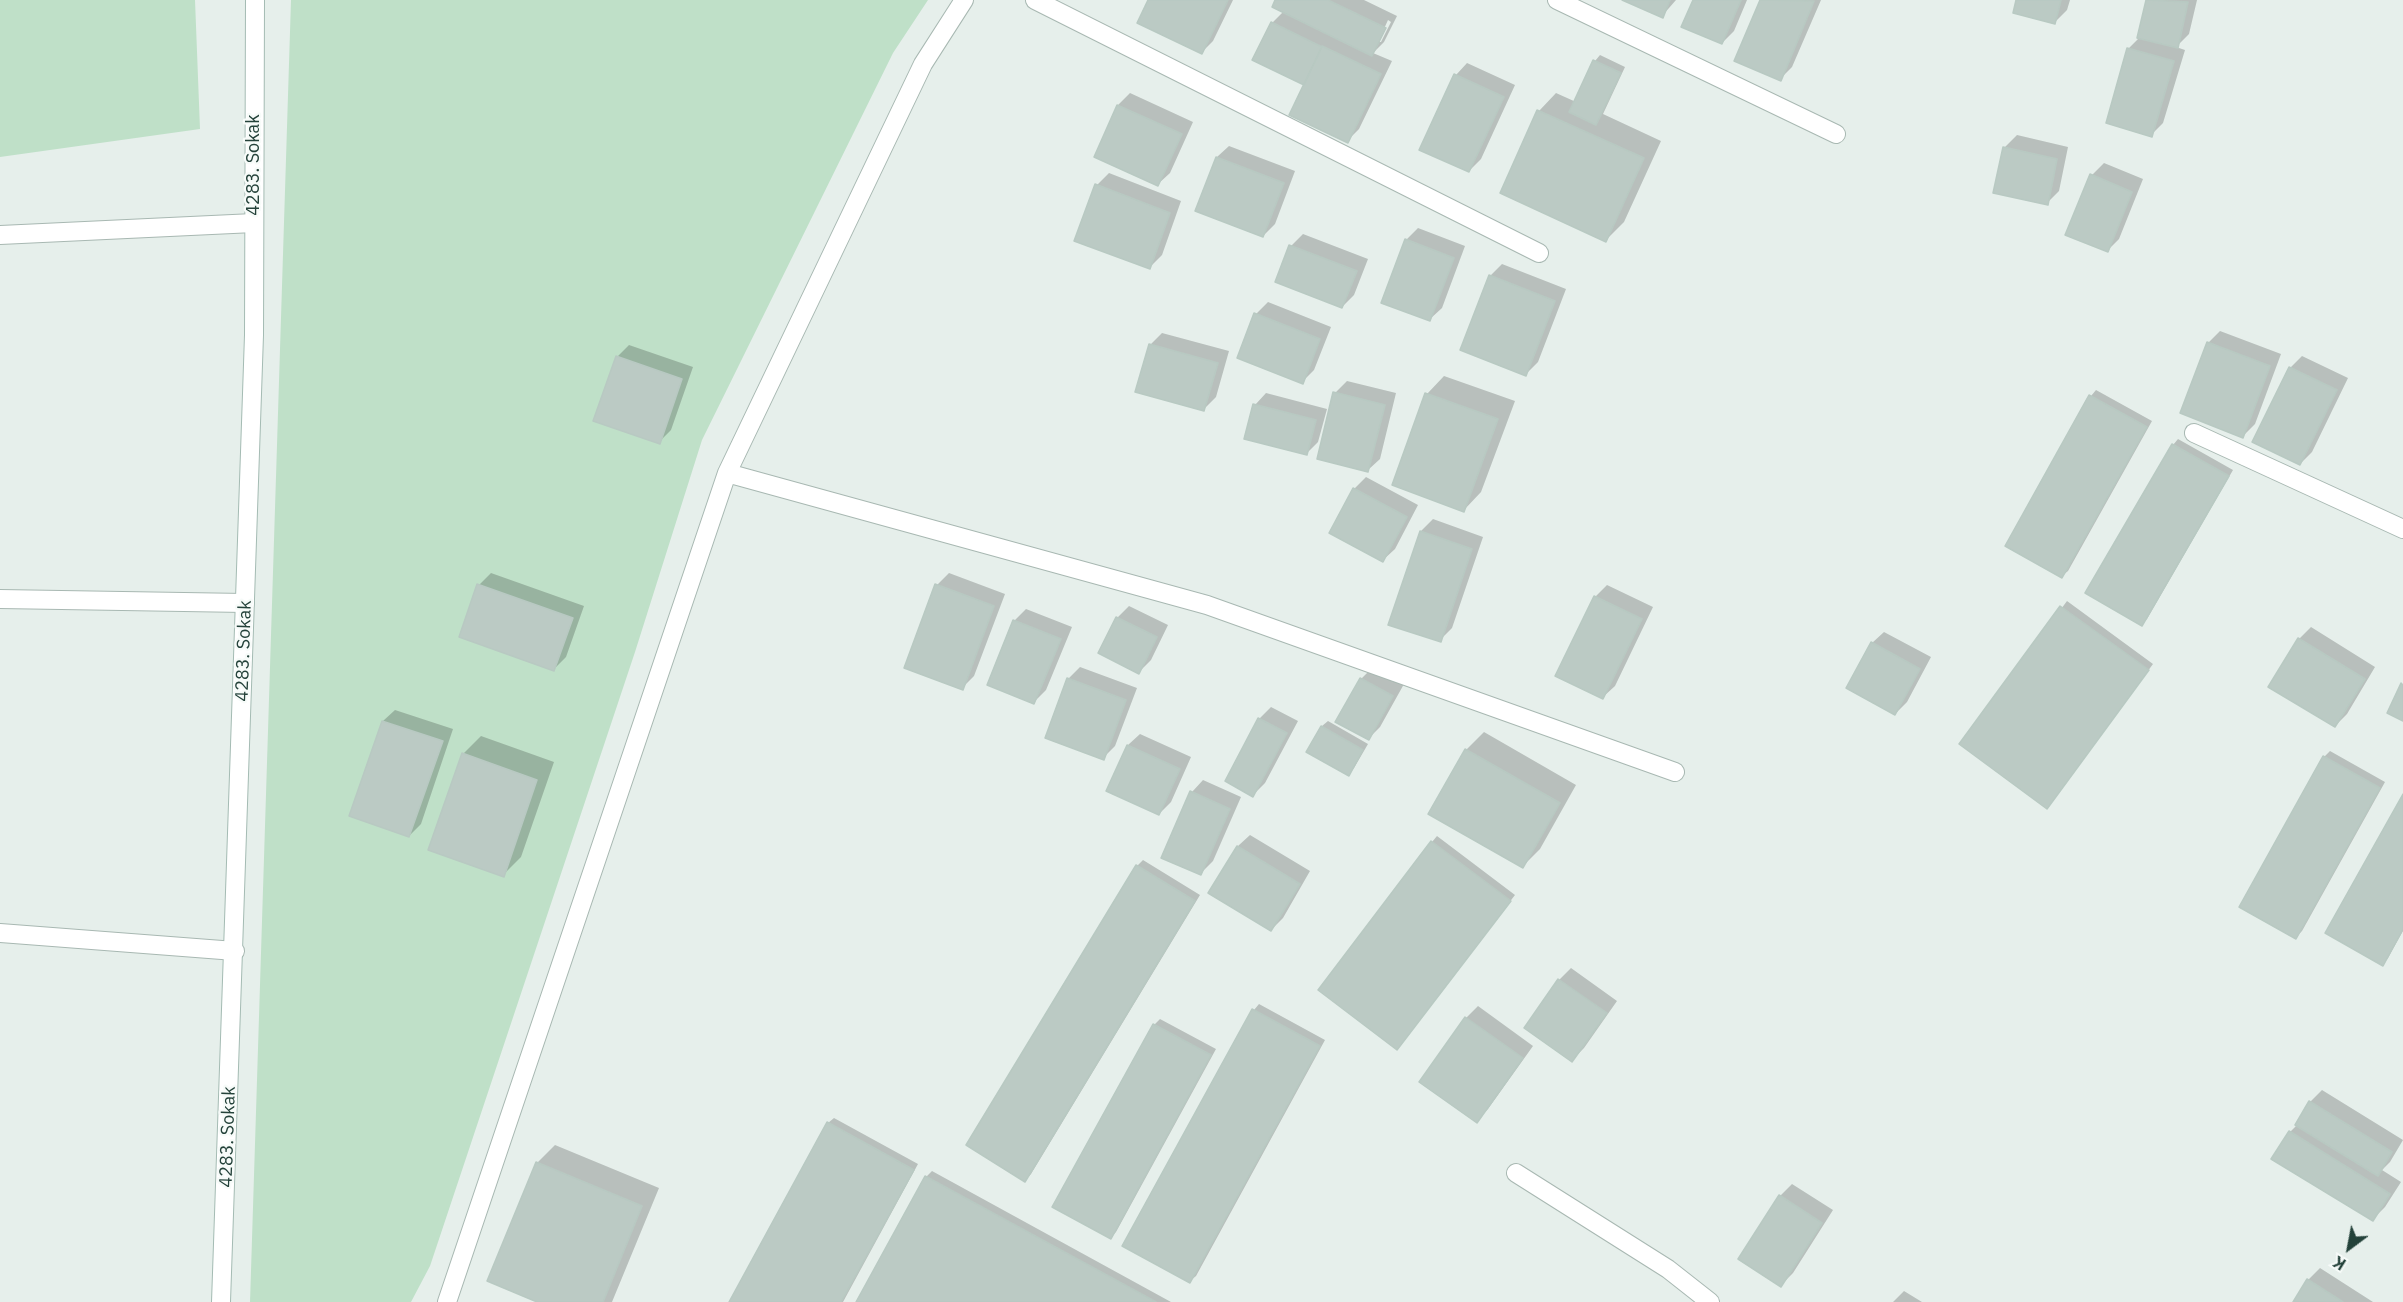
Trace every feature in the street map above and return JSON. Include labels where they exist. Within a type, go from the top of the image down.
[{"type":"street","name":"4283. Sokak","points":[[221,1302],[235,951],[254,335],[255,0]]},
{"type":"street","points":[[449,1301],[727,473],[923,64],[964,0]]},
{"type":"street","points":[[1035,0],[1539,253]]},
{"type":"street","points":[[1557,0],[1836,134]]},
{"type":"street","points":[[0,235],[254,223]]},
{"type":"street","points":[[2194,433],[2403,529]]},
{"type":"street","points":[[727,473],[1207,605],[1675,772]]},
{"type":"street","points":[[0,599],[245,603]]},
{"type":"street","points":[[0,933],[235,951]]},
{"type":"street","points":[[1516,1173],[1668,1269],[1710,1302]]},
{"type":"green space","points":[[0,0],[195,0],[200,129],[0,157]]},
{"type":"green space","points":[[291,0],[928,0],[893,53],[702,440],[635,652],[430,1266],[411,1302],[250,1302]]},
{"type":"building","points":[[1148,0],[1228,0],[1202,54],[1137,23]]},
{"type":"building","points":[[1275,0],[1328,0],[1386,28],[1372,56],[1272,7]]},
{"type":"building","points":[[1622,0],[1670,0],[1663,18]]},
{"type":"building","points":[[1693,0],[1741,0],[1722,44],[1681,27]]},
{"type":"building","points":[[1760,0],[1814,1],[1781,81],[1734,61]]},
{"type":"building","points":[[2016,0],[2061,0],[2055,24],[2013,13]]},
{"type":"building","points":[[2146,0],[2188,2],[2178,48],[2137,38]]},
{"type":"building","points":[[1271,22],[1322,47],[1304,85],[1252,60]]},
{"type":"building","points":[[1322,46],[1381,74],[1348,143],[1289,115]]},
{"type":"building","points":[[2127,48],[2174,61],[2152,137],[2106,123]]},
{"type":"building","points":[[1593,60],[1621,73],[1596,125],[1569,112]]},
{"type":"building","points":[[1454,74],[1504,97],[1469,172],[1419,150]]},
{"type":"building","points":[[1117,105],[1182,134],[1158,186],[1094,157]]},
{"type":"building","points":[[1537,110],[1644,158],[1606,242],[1500,193]]},
{"type":"building","points":[[2003,147],[2057,159],[2048,205],[1993,193]]},
{"type":"building","points":[[1216,157],[1284,183],[1263,237],[1195,211]]},
{"type":"building","points":[[2090,174],[2132,192],[2108,252],[2065,235]]},
{"type":"building","points":[[1095,184],[1170,213],[1150,269],[1074,241]]},
{"type":"building","points":[[1405,239],[1454,258],[1430,321],[1381,303]]},
{"type":"building","points":[[1289,245],[1357,271],[1342,308],[1275,282]]},
{"type":"building","points":[[1489,275],[1555,301],[1526,376],[1460,350]]},
{"type":"building","points":[[1254,313],[1320,339],[1303,384],[1237,358]]},
{"type":"building","points":[[2207,342],[2270,366],[2243,438],[2180,413]]},
{"type":"building","points":[[1149,344],[1218,363],[1204,411],[1135,392]]},
{"type":"building","points":[[616,356],[682,379],[660,444],[593,421]]},
{"type":"building","points":[[2289,367],[2337,390],[2300,465],[2252,442]]},
{"type":"building","points":[[1333,392],[1385,405],[1368,472],[1317,459]]},
{"type":"building","points":[[1425,393],[1498,419],[1464,512],[1392,485]]},
{"type":"building","points":[[2089,395],[2147,427],[2062,578],[2005,546]]},
{"type":"building","points":[[1253,404],[1316,420],[1307,455],[1244,439]]},
{"type":"building","points":[[2172,444],[2229,476],[2142,626],[2085,593]]},
{"type":"building","points":[[1353,488],[1407,517],[1383,562],[1329,533]]},
{"type":"building","points":[[1420,531],[1472,549],[1441,642],[1388,625]]},
{"type":"building","points":[[477,584],[573,618],[554,671],[459,637]]},
{"type":"building","points":[[935,584],[994,606],[963,690],[904,668]]},
{"type":"building","points":[[1594,596],[1642,619],[1603,699],[1555,676]]},
{"type":"building","points":[[2060,606],[2149,670],[2047,809],[1959,744]]},
{"type":"building","points":[[1116,617],[1157,637],[1139,674],[1098,653]]},
{"type":"building","points":[[1013,620],[1061,639],[1034,704],[987,685]]},
{"type":"building","points":[[2298,638],[2365,679],[2335,727],[2268,687]]},
{"type":"building","points":[[1871,642],[1920,669],[1895,715],[1846,688]]},
{"type":"building","points":[[1067,678],[1126,700],[1104,760],[1045,738]]},
{"type":"building","points":[[1360,678],[1393,696],[1369,740],[1335,722]]},
{"type":"building","points":[[2401,683],[2403,685],[2403,721],[2387,713]]},
{"type":"building","points":[[1258,718],[1287,733],[1253,797],[1225,781]]},
{"type":"building","points":[[382,721],[443,741],[409,837],[349,816]]},
{"type":"building","points":[[1321,726],[1363,750],[1349,776],[1306,752]]},
{"type":"building","points":[[1127,745],[1180,769],[1159,815],[1106,791]]},
{"type":"building","points":[[1465,749],[1560,803],[1523,868],[1428,814]]},
{"type":"building","points":[[462,753],[537,780],[504,877],[428,850]]},
{"type":"building","points":[[2323,756],[2380,788],[2296,939],[2239,907]]},
{"type":"building","points":[[1190,791],[1230,809],[1201,875],[1161,858]]},
{"type":"building","points":[[2403,794],[2403,929],[2383,966],[2325,933]]},
{"type":"building","points":[[1431,841],[1511,901],[1397,1050],[1318,990]]},
{"type":"building","points":[[1237,846],[1300,884],[1271,931],[1208,893]]},
{"type":"building","points":[[1136,865],[1195,901],[1025,1182],[966,1145]]},
{"type":"building","points":[[1558,979],[1607,1013],[1572,1062],[1524,1028]]},
{"type":"building","points":[[1252,1009],[1320,1046],[1190,1283],[1122,1246]]},
{"type":"building","points":[[1465,1017],[1523,1058],[1477,1123],[1419,1082]]},
{"type":"building","points":[[1153,1024],[1211,1055],[1111,1239],[1052,1207]]},
{"type":"building","points":[[2309,1101],[2392,1152],[2378,1176],[2295,1125]]},
{"type":"building","points":[[827,1122],[914,1170],[841,1302],[729,1302]]},
{"type":"building","points":[[2289,1131],[2390,1194],[2373,1221],[2271,1159]]},
{"type":"building","points":[[536,1162],[642,1206],[603,1302],[537,1302],[487,1281]]},
{"type":"building","points":[[925,1176],[1156,1302],[856,1302]]},
{"type":"building","points":[[1779,1195],[1822,1223],[1781,1287],[1738,1259]]},
{"type":"building","points":[[2307,1279],[2343,1302],[2293,1302]]}]
